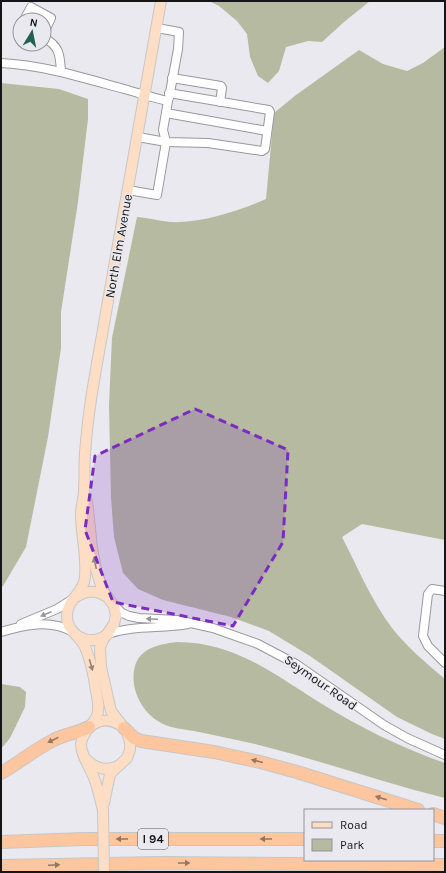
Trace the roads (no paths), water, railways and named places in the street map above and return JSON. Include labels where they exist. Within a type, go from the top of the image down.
[{"type":"highway","points":[[1,774],[48,742],[89,727]]},
{"type":"highway","points":[[124,728],[135,739],[143,742],[210,751],[260,762],[415,809]]},
{"type":"highway","points":[[434,814],[445,818]]},
{"type":"highway","name":"I 94","points":[[1,842],[84,839],[304,839]]},
{"type":"highway","points":[[434,841],[445,841]]},
{"type":"highway","name":"I 94","points":[[1,866],[160,863],[445,865]]},
{"type":"main road","name":"North Elm Avenue","points":[[103,810],[95,778],[82,749],[84,734],[98,711],[97,693],[85,646],[68,624],[67,615],[69,606],[83,587],[85,581],[86,567],[81,516],[84,491],[85,454],[93,388],[161,1]]},
{"type":"main road","name":"North Elm Avenue","points":[[84,491],[88,509],[94,561],[100,584],[114,606],[116,615],[114,624],[100,648],[101,667],[111,711],[129,737],[130,748],[127,758],[110,774],[107,785],[103,810],[104,872]]},
{"type":"main road","points":[[74,598],[82,593],[91,591],[101,593],[109,599]]},
{"type":"main road","name":"Seymour Road","points":[[73,632],[88,640],[98,639],[108,634]]},
{"type":"main road","points":[[89,727],[98,721],[106,720],[117,723],[124,728]]},
{"type":"main road","points":[[85,757],[93,765],[100,768],[111,768],[119,765]]},
{"type":"street","points":[[28,12],[30,7],[40,12]]},
{"type":"street","points":[[128,190],[157,195],[166,142],[163,130],[178,49],[179,32],[157,28]]},
{"type":"street","points":[[52,42],[60,54],[61,72]]},
{"type":"street","points":[[1,63],[33,66],[61,72],[145,95],[220,102],[269,110],[265,149],[262,151],[208,143],[166,142],[138,137]]},
{"type":"street","points":[[172,78],[221,86],[220,102]]},
{"type":"street","points":[[166,113],[267,131]]},
{"type":"street","points":[[445,591],[432,589],[428,594],[423,636],[428,646],[445,664]]},
{"type":"street","points":[[17,627],[29,620],[57,609],[74,598]]},
{"type":"street","name":"Seymour Road","points":[[109,599],[122,613],[129,616],[172,620],[213,628],[233,634],[272,650],[307,671],[384,725],[407,738],[445,755]]},
{"type":"street","points":[[1,632],[17,627],[55,624],[73,632]]},
{"type":"street","name":"Seymour Road","points":[[108,634],[131,628],[190,624]]}]
